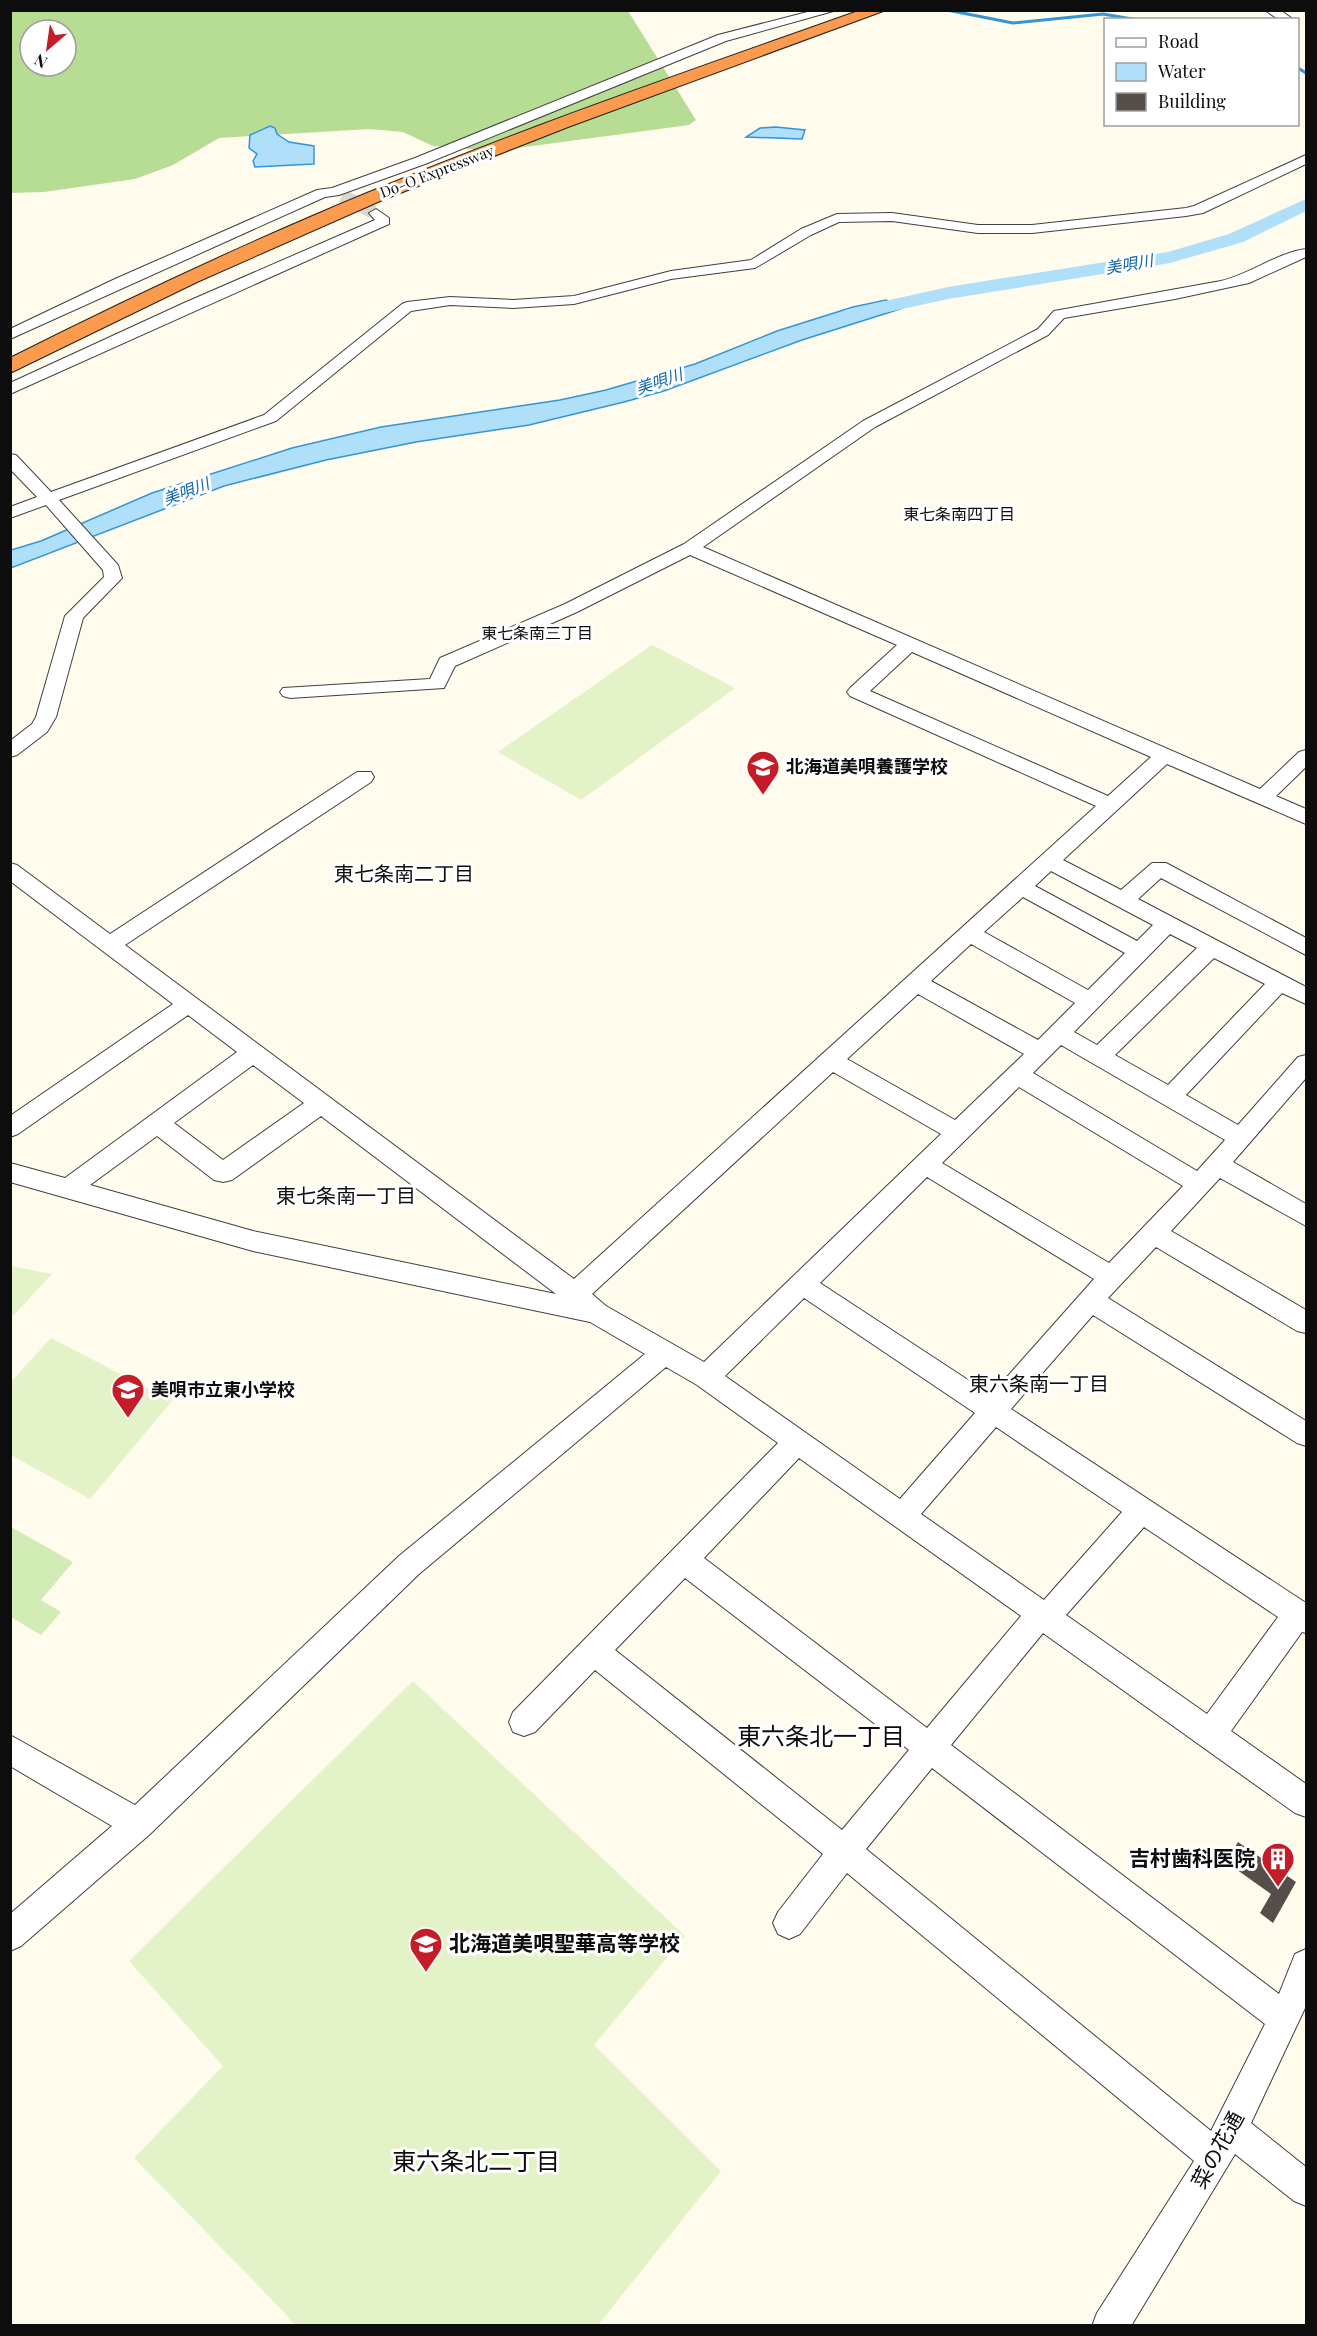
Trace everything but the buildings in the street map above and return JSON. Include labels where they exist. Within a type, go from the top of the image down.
[{"type":"highway","name":"Do-O Expressway","points":[[10,354],[205,259],[361,192],[618,92],[851,10]]},
{"type":"highway","name":"Do-O Expressway","points":[[10,367],[128,307],[374,196],[631,98],[878,10]]},
{"type":"street","points":[[10,335],[189,251],[322,194],[338,194],[722,38],[831,10]]},
{"type":"street","points":[[1271,10],[1285,18]]},
{"type":"street","points":[[10,513],[270,418],[407,308],[450,301],[476,304],[563,301],[671,275],[755,264],[806,232],[837,218],[892,218],[978,229],[1032,229],[1186,212],[1198,210],[1306,159]]},
{"type":"street","points":[[10,389],[189,306],[384,221],[376,213]]},
{"type":"street","points":[[290,692],[438,684],[447,662],[571,608],[690,548],[852,435],[910,400],[1036,336],[1059,314],[1209,289],[1256,276],[1306,253]]},
{"type":"street","points":[[10,459],[51,499],[63,516],[112,569],[113,578],[107,588],[81,607],[74,616],[43,723],[40,728],[10,750]]},
{"type":"street","points":[[690,548],[1166,754],[1306,818]]},
{"type":"street","points":[[911,643],[857,692],[1110,804]]},
{"type":"street","points":[[575,1294],[1166,754]]},
{"type":"street","points":[[1262,798],[1306,756]]},
{"type":"street","points":[[110,945],[364,777]]},
{"type":"street","points":[[1048,861],[1306,996]]},
{"type":"street","points":[[1124,900],[1159,868],[1306,947]]},
{"type":"street","points":[[10,870],[322,1102],[597,1313],[706,1377],[1306,1802]]},
{"type":"street","points":[[1019,886],[1139,951]]},
{"type":"street","points":[[706,1377],[1017,1076],[1168,923]]},
{"type":"street","points":[[969,933],[1090,1001]]},
{"type":"street","points":[[1099,1057],[1213,946]]},
{"type":"street","points":[[915,982],[1040,1052]]},
{"type":"street","points":[[1170,1097],[1280,982]]},
{"type":"street","points":[[10,1128],[190,1003]]},
{"type":"street","points":[[1058,1033],[1240,1137]]},
{"type":"street","points":[[69,1188],[254,1052]]},
{"type":"street","points":[[831,1059],[957,1133]]},
{"type":"street","points":[[902,1516],[1090,1300],[1200,1184],[1306,1063]]},
{"type":"street","points":[[1017,1076],[1200,1184]]},
{"type":"street","points":[[157,1123],[223,1173],[322,1102]]},
{"type":"street","points":[[925,1164],[1111,1277]]},
{"type":"street","points":[[1216,1164],[1306,1216]]},
{"type":"street","points":[[10,1172],[254,1241],[597,1313]]},
{"type":"street","points":[[1153,1233],[1306,1323]]},
{"type":"street","points":[[802,1284],[1302,1616],[1210,1735]]},
{"type":"street","points":[[1090,1300],[1306,1435]]},
{"type":"street","points":[[10,1935],[138,1824],[409,1565],[666,1352]]},
{"type":"street","points":[[524,1722],[684,1560],[796,1441]]},
{"type":"street","points":[[789,1923],[844,1851],[1040,1615],[1050,1613],[1141,1510]]},
{"type":"street","points":[[684,1560],[1285,2019]]},
{"type":"street","points":[[593,1651],[844,1851],[1224,2143],[1306,2189]]},
{"type":"street","points":[[10,1749],[138,1824]]},
{"type":"street","name":"菜の花通","points":[[1110,2325],[1224,2143],[1285,2019],[1306,1965]]},
{"type":"green space","points":[[10,11],[628,11],[696,120],[689,125],[494,151],[433,146],[403,132],[369,129],[219,138],[173,165],[135,179],[44,192],[11,193]]},
{"type":"green space","points":[[652,645],[735,688],[581,800],[498,752]]},
{"type":"green space","points":[[10,1266],[52,1274],[11,1318]]},
{"type":"green space","points":[[51,1338],[172,1401],[90,1499],[11,1455],[11,1382]]},
{"type":"green space","points":[[11,1527],[73,1562],[41,1600],[61,1612],[41,1635],[11,1617]]},
{"type":"green space","points":[[413,1681],[685,1936],[594,2045],[721,2171],[598,2325],[294,2325],[285,2313],[134,2158],[223,2066],[129,1961]]},
{"type":"water","points":[[270,126],[289,142],[314,146],[314,164],[255,167],[253,161],[257,154],[249,148],[250,135]]},
{"type":"water","points":[[760,128],[805,130],[802,139],[746,137]]},
{"type":"water","points":[[886,300],[900,309],[802,340],[664,391],[529,425],[416,442],[326,460],[224,486],[11,568],[11,550],[41,541],[152,493],[292,448],[381,427],[560,400],[606,390],[695,364],[777,331],[853,307]]},
{"type":"waterway","points":[[947,10],[1013,23],[1103,14],[1126,18]]},
{"type":"waterway","points":[[1299,69],[1306,73]]},
{"type":"waterway","name":"美唄川","points":[[852,314],[948,293],[1170,257],[1236,238],[1306,204]]},
{"type":"tunnel","points":[[342,196],[376,213]]},
{"type":"place","name":"北海道美唄養護学校","points":[[763,796]]},
{"type":"place","name":"美唄市立東小学校","points":[[128,1419]]},
{"type":"place","name":"吉村歯科医院","points":[[1278,1888]]},
{"type":"place","name":"北海道美唄聖華高等学校","points":[[426,1973]]},
{"type":"district","name":"東七条南四丁目","points":[[959,514]]},
{"type":"district","name":"東七条南三丁目","points":[[537,633]]},
{"type":"district","name":"東七条南二丁目","points":[[404,874]]},
{"type":"district","name":"東七条南一丁目","points":[[346,1196]]},
{"type":"district","name":"東六条南一丁目","points":[[1039,1384]]},
{"type":"district","name":"東六条北一丁目","points":[[821,1737]]},
{"type":"district","name":"東六条北二丁目","points":[[476,2162]]}]
